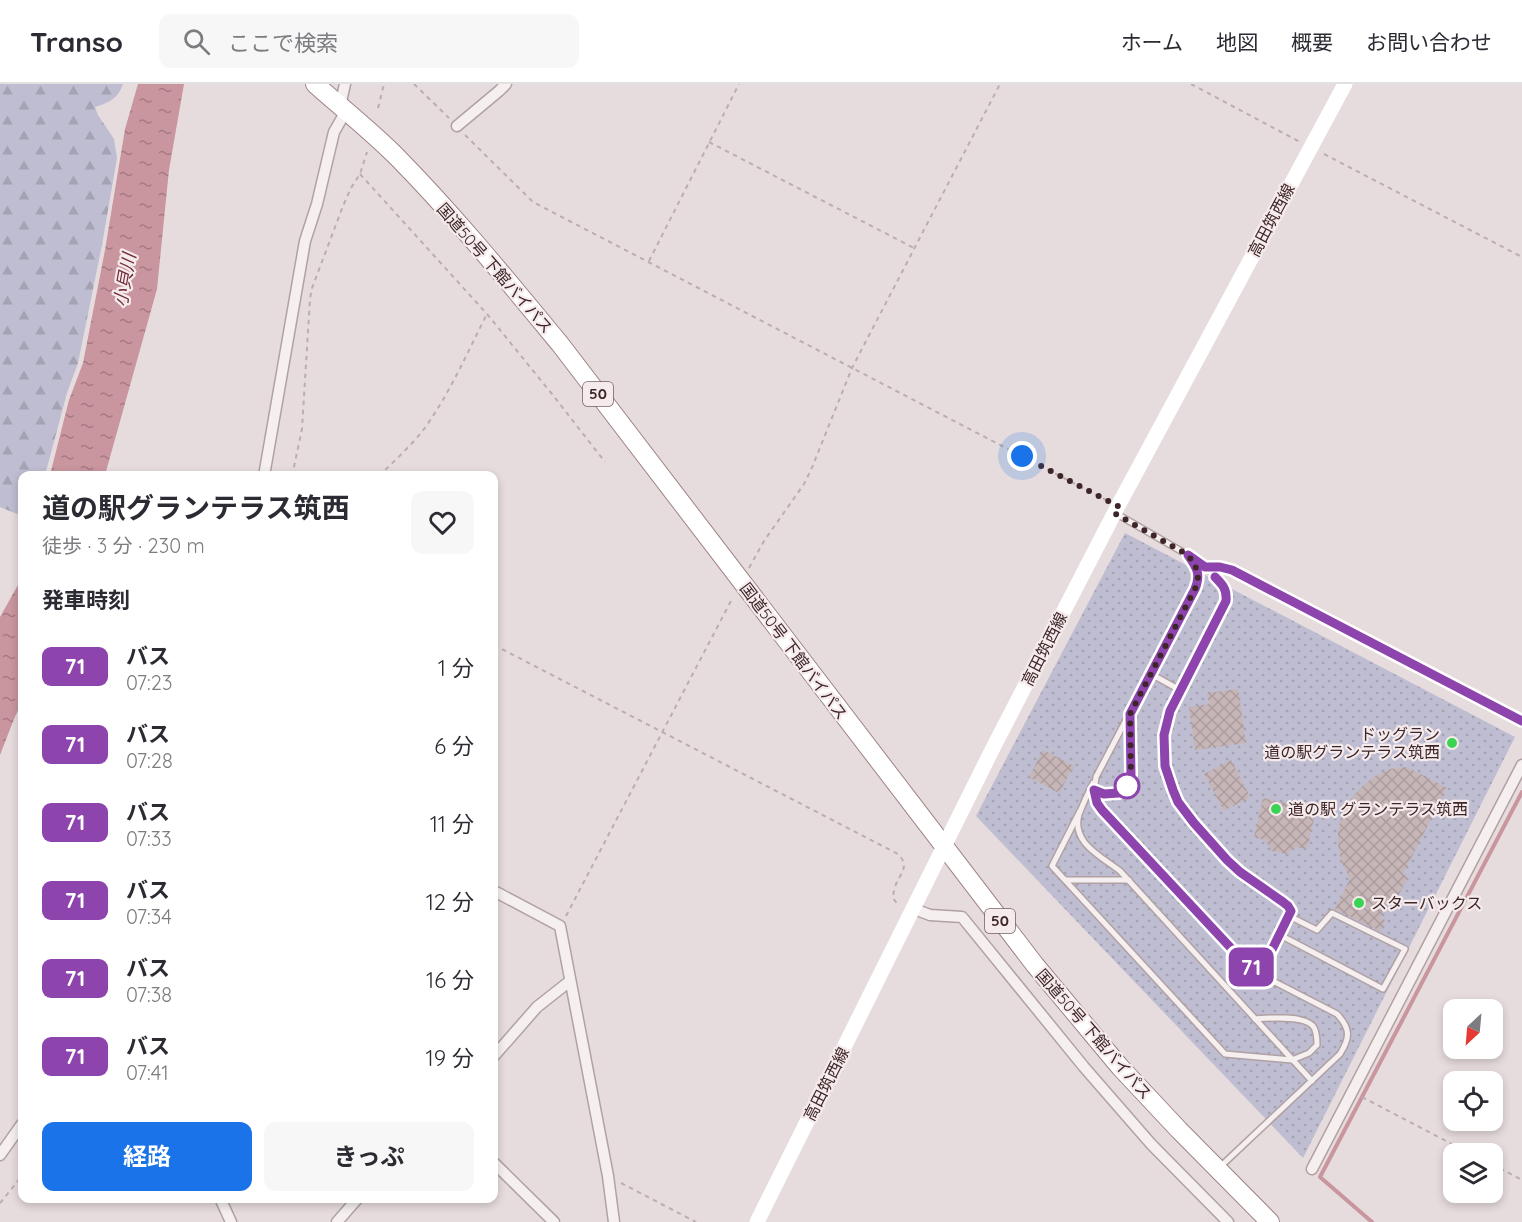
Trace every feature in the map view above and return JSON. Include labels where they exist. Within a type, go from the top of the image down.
[{"type":"highway","name":"国道50号 下館バイパス","points":[[315,84],[396,156],[445,209],[560,344],[1035,965],[1120,1067],[1217,1170],[1270,1222]]},
{"type":"main road","name":"高田筑西線","points":[[757,1222],[994,746],[1116,510],[1345,84]]},
{"type":"street","points":[[265,471],[305,241],[317,204],[345,84]]},
{"type":"street","points":[[457,126],[506,84]]},
{"type":"street","points":[[1205,567],[1232,570],[1522,721]]},
{"type":"street","points":[[1312,1169],[1522,765]]},
{"type":"street","points":[[498,893],[560,926],[615,1222]]},
{"type":"street","points":[[912,911],[930,915],[962,916],[1084,1067],[1151,1144],[1228,1222]]},
{"type":"street","points":[[498,1051],[537,1007],[570,981]]},
{"type":"street","points":[[0,1155],[18,1130]]},
{"type":"street","points":[[498,1167],[554,1222]]},
{"type":"street","points":[[222,1203],[231,1222]]},
{"type":"street","points":[[337,1222],[353,1203]]},
{"type":"lane","points":[[1116,510],[1205,567],[1224,586],[1227,594],[1226,601],[1170,711],[1164,735],[1165,766],[1173,790],[1185,812],[1227,860],[1288,906],[1291,911],[1260,974]]},
{"type":"lane","points":[[1188,555],[1196,566],[1199,579],[1195,589],[1052,866],[1225,1054],[1292,1060],[1309,1053],[1317,1045],[1317,1036],[1313,1026],[1303,1021],[1281,1018],[1255,1019]]},
{"type":"lane","points":[[1151,674],[1180,690]]},
{"type":"lane","points":[[1094,790],[1104,794],[1119,793],[1127,787],[1131,775],[1130,714]]},
{"type":"lane","points":[[1096,777],[1094,790],[1097,803],[1102,810],[1244,962],[1260,974],[1337,1014],[1345,1023],[1348,1038],[1340,1054],[1217,1170]]},
{"type":"lane","points":[[1080,811],[1078,830],[1088,848],[1129,880],[1312,1081]]},
{"type":"lane","points":[[1065,880],[1129,880]]},
{"type":"lane","points":[[1280,935],[1383,989],[1405,949],[1332,913],[1317,930],[1289,916]]},
{"type":"path","points":[[378,108],[384,84]]},
{"type":"path","points":[[414,84],[533,202],[852,368],[1116,510]]},
{"type":"path","points":[[649,262],[739,84]]},
{"type":"path","points":[[749,569],[812,470],[852,368],[1000,84]]},
{"type":"path","points":[[1191,84],[1522,257]]},
{"type":"path","points":[[709,142],[914,248]]},
{"type":"path","points":[[293,471],[302,429],[312,288],[367,152]]},
{"type":"path","points":[[360,174],[487,314],[604,462]]},
{"type":"path","points":[[384,471],[415,439],[436,411],[452,386],[487,314]]},
{"type":"path","points":[[560,926],[732,599]]},
{"type":"path","points":[[498,647],[898,854],[903,859],[904,868],[892,898],[898,906],[912,911]]},
{"type":"path","points":[[1365,1099],[1450,1143]]},
{"type":"path","points":[[1503,1170],[1522,1180]]},
{"type":"path","points":[[608,1176],[696,1222]]},
{"type":"path","points":[[0,1203],[18,1181]]},
{"type":"green space","points":[[0,84],[123,84],[119,93],[112,99],[95,107],[114,139],[117,158],[78,363],[67,393],[46,471],[18,471],[18,514],[0,507]]},
{"type":"green space","points":[[1125,533],[1515,737],[1303,1158],[976,816]]},
{"type":"water","name":"小貝川","points":[[138,84],[184,84],[169,170],[157,289],[106,471],[51,471],[69,400],[83,363],[125,129]]},
{"type":"water","points":[[18,585],[18,710],[0,755],[0,617]]},
{"type":"building","points":[[1238,689],[1246,743],[1195,750],[1189,707],[1209,704],[1207,693]]},
{"type":"building","points":[[1043,750],[1074,766],[1059,793],[1029,777]]},
{"type":"building","points":[[1231,760],[1250,797],[1224,811],[1204,774]]},
{"type":"building","points":[[1407,767],[1447,788],[1403,874],[1408,877],[1395,902],[1390,899],[1380,918],[1385,920],[1380,931],[1335,909],[1350,879],[1341,861],[1338,832],[1347,806],[1362,787],[1373,777],[1390,769]]},
{"type":"building","points":[[1263,798],[1316,810],[1307,849],[1296,847],[1286,854],[1272,851],[1265,840],[1254,837]]},
{"type":"waterway","points":[[1372,1222],[1320,1177],[1522,792]]},
{"type":"bus line","name":"71","points":[[1215,577],[1224,586],[1227,594],[1226,601],[1170,711],[1164,735],[1165,766],[1178,802],[1194,823],[1240,872],[1283,902],[1291,911],[1260,974],[1244,962],[1102,810],[1097,803],[1094,790],[1104,794],[1119,793],[1127,787],[1131,775],[1130,714],[1199,579],[1196,566],[1188,555],[1205,567],[1232,570],[1522,721]]},
{"type":"place","name":"ドッグラン 道の駅グランテラス筑西","points":[[1452,743]]},
{"type":"place","name":"道の駅 グランテラス筑西","points":[[1276,809]]},
{"type":"place","name":"スターバックス","points":[[1359,903]]},
{"type":"route","points":[[1022,456],[1118,506],[1114,513],[1188,555],[1196,566],[1199,579],[1195,589],[1130,714],[1131,775],[1127,786]]}]
